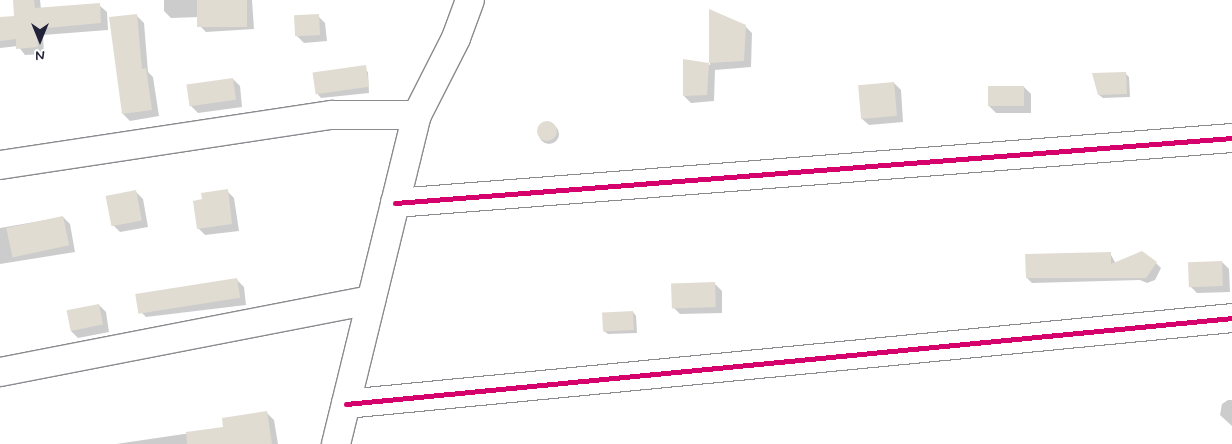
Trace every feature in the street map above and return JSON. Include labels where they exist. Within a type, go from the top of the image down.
[{"type":"street","points":[[336,444],[417,115],[456,38],[470,0]]},
{"type":"street","points":[[0,165],[332,115],[417,115]]},
{"type":"street","points":[[395,203],[1232,138]]},
{"type":"street","points":[[0,372],[371,300]]},
{"type":"street","points":[[346,404],[1232,318]]},
{"type":"building","points":[[13,0],[34,0],[35,8],[100,3],[101,23],[36,29],[38,47],[16,49],[16,39],[0,41],[0,17],[14,16]]},
{"type":"building","points":[[197,0],[247,0],[247,27],[197,27]]},
{"type":"building","points":[[709,9],[746,25],[744,61],[709,63]]},
{"type":"building","points":[[137,14],[142,69],[146,68],[152,110],[122,114],[109,17]]},
{"type":"building","points":[[319,14],[320,35],[295,36],[294,15]]},
{"type":"building","points":[[683,59],[709,63],[707,95],[683,96]]},
{"type":"building","points":[[366,65],[369,87],[316,94],[313,73]]},
{"type":"building","points":[[1126,72],[1127,94],[1098,95],[1092,73]]},
{"type":"building","points":[[233,78],[236,100],[190,106],[186,85]]},
{"type":"building","points":[[894,82],[897,116],[861,119],[858,85]]},
{"type":"building","points":[[988,86],[1024,86],[1024,106],[988,106]]},
{"type":"building","points":[[547,121],[554,124],[557,131],[554,138],[547,141],[540,138],[537,131],[540,124]]},
{"type":"building","points":[[228,189],[232,224],[197,229],[193,201],[202,199],[201,193]]},
{"type":"building","points":[[136,190],[142,220],[111,226],[106,196]]},
{"type":"building","points":[[63,216],[69,245],[13,257],[6,228]]},
{"type":"building","points":[[1142,251],[1157,262],[1146,278],[1026,278],[1025,254],[1111,252],[1111,264]]},
{"type":"building","points":[[1222,261],[1223,286],[1189,287],[1188,262]]},
{"type":"building","points":[[237,278],[240,298],[138,314],[135,294]]},
{"type":"building","points":[[715,282],[716,307],[672,309],[671,284]]},
{"type":"building","points":[[99,304],[103,325],[71,331],[67,310]]},
{"type":"building","points":[[633,311],[634,330],[603,332],[602,313]]},
{"type":"building","points":[[267,411],[272,444],[187,444],[186,432],[223,427],[222,418]]},
{"type":"cycle path","points":[[395,203],[1232,138]]},
{"type":"cycle path","points":[[346,404],[1232,318]]}]
